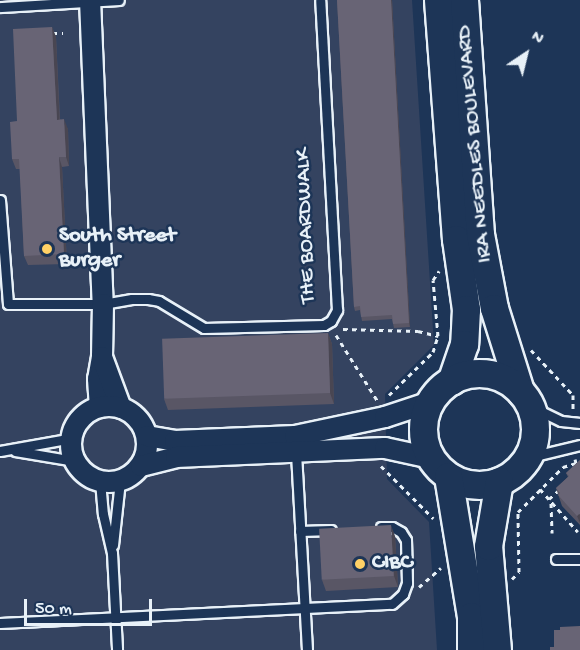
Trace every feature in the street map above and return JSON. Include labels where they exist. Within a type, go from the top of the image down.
[{"type":"main road","name":"IRA NEEDLES BOULEVARD","points":[[438,0],[456,239],[466,309],[464,344],[451,381]]},
{"type":"main road","name":"IRA NEEDLES BOULEVARD","points":[[464,0],[480,234],[494,309],[525,399]]},
{"type":"main road","points":[[439,467],[464,483],[482,485],[499,481],[515,472],[526,458],[533,442],[534,424],[525,399],[505,380],[487,374],[468,374],[451,381],[430,402],[423,430],[439,467],[471,616],[471,650]]},
{"type":"main road","points":[[497,650],[488,546],[499,481]]},
{"type":"street","points":[[90,1],[103,304],[102,357],[98,379],[100,407]]},
{"type":"street","points":[[102,357],[121,408]]},
{"type":"street","points":[[147,436],[175,441],[295,436],[374,420],[430,402]]},
{"type":"street","points":[[100,407],[121,408],[133,414],[142,424],[147,436],[147,446],[141,466],[132,475],[120,481],[100,481],[81,470],[75,461],[72,438],[78,422],[100,407]]},
{"type":"street","points":[[141,466],[176,457],[385,448],[439,467]]},
{"type":"lane","points":[[0,7],[119,0]]},
{"type":"lane","name":"THE BOARDWALK","points":[[103,304],[132,299],[159,301],[204,328],[324,325],[331,321],[336,310],[320,0]]},
{"type":"lane","points":[[0,200],[8,304],[103,304]]},
{"type":"lane","points":[[525,399],[561,421],[580,423]]},
{"type":"lane","points":[[5,451],[72,438]]},
{"type":"lane","points":[[526,458],[580,445]]},
{"type":"lane","points":[[5,451],[75,461]]},
{"type":"lane","points":[[296,453],[307,650]]},
{"type":"lane","points":[[100,481],[103,514],[112,553],[117,650]]},
{"type":"lane","points":[[112,553],[120,481]]},
{"type":"lane","points":[[0,623],[392,604],[403,594],[406,583],[406,540],[401,532],[392,527],[371,528]]},
{"type":"lane","points":[[300,531],[336,529]]},
{"type":"lane","points":[[555,560],[580,559]]},
{"type":"path","points":[[42,33],[63,33]]},
{"type":"path","points":[[387,397],[433,352],[438,336],[433,280]]},
{"type":"path","points":[[343,329],[418,331],[438,336]]},
{"type":"path","points":[[336,335],[379,405]]},
{"type":"path","points":[[526,345],[573,395],[572,415]]},
{"type":"path","points":[[519,572],[518,512],[563,467],[576,463],[575,459]]},
{"type":"path","points":[[381,466],[438,523]]},
{"type":"path","points":[[552,533],[550,500],[565,485]]},
{"type":"path","points":[[540,489],[578,532]]},
{"type":"path","points":[[411,589],[416,589],[442,567]]},
{"type":"shaded area","points":[[0,0],[412,0],[434,345],[385,394],[387,479],[429,522],[437,650],[0,650]]},
{"type":"building","points":[[337,0],[391,0],[409,323],[393,324],[392,315],[361,317],[360,306],[354,307]]},
{"type":"building","points":[[52,27],[57,120],[64,119],[66,157],[59,157],[64,254],[24,256],[19,159],[12,159],[10,122],[17,121],[13,29]]},
{"type":"building","points":[[328,333],[330,393],[164,399],[162,339]]},
{"type":"building","points":[[580,460],[580,514],[577,516],[558,495],[560,493],[556,488],[569,476],[566,473]]},
{"type":"building","name":"CIBC","points":[[391,525],[394,576],[322,580],[319,529]]},
{"type":"building","points":[[580,626],[580,650],[550,650],[550,647],[554,647],[554,630],[560,630],[560,627]]},
{"type":"place","name":"South Street Burger","points":[[47,249]]},
{"type":"place","name":"CIBC","points":[[360,564]]}]
